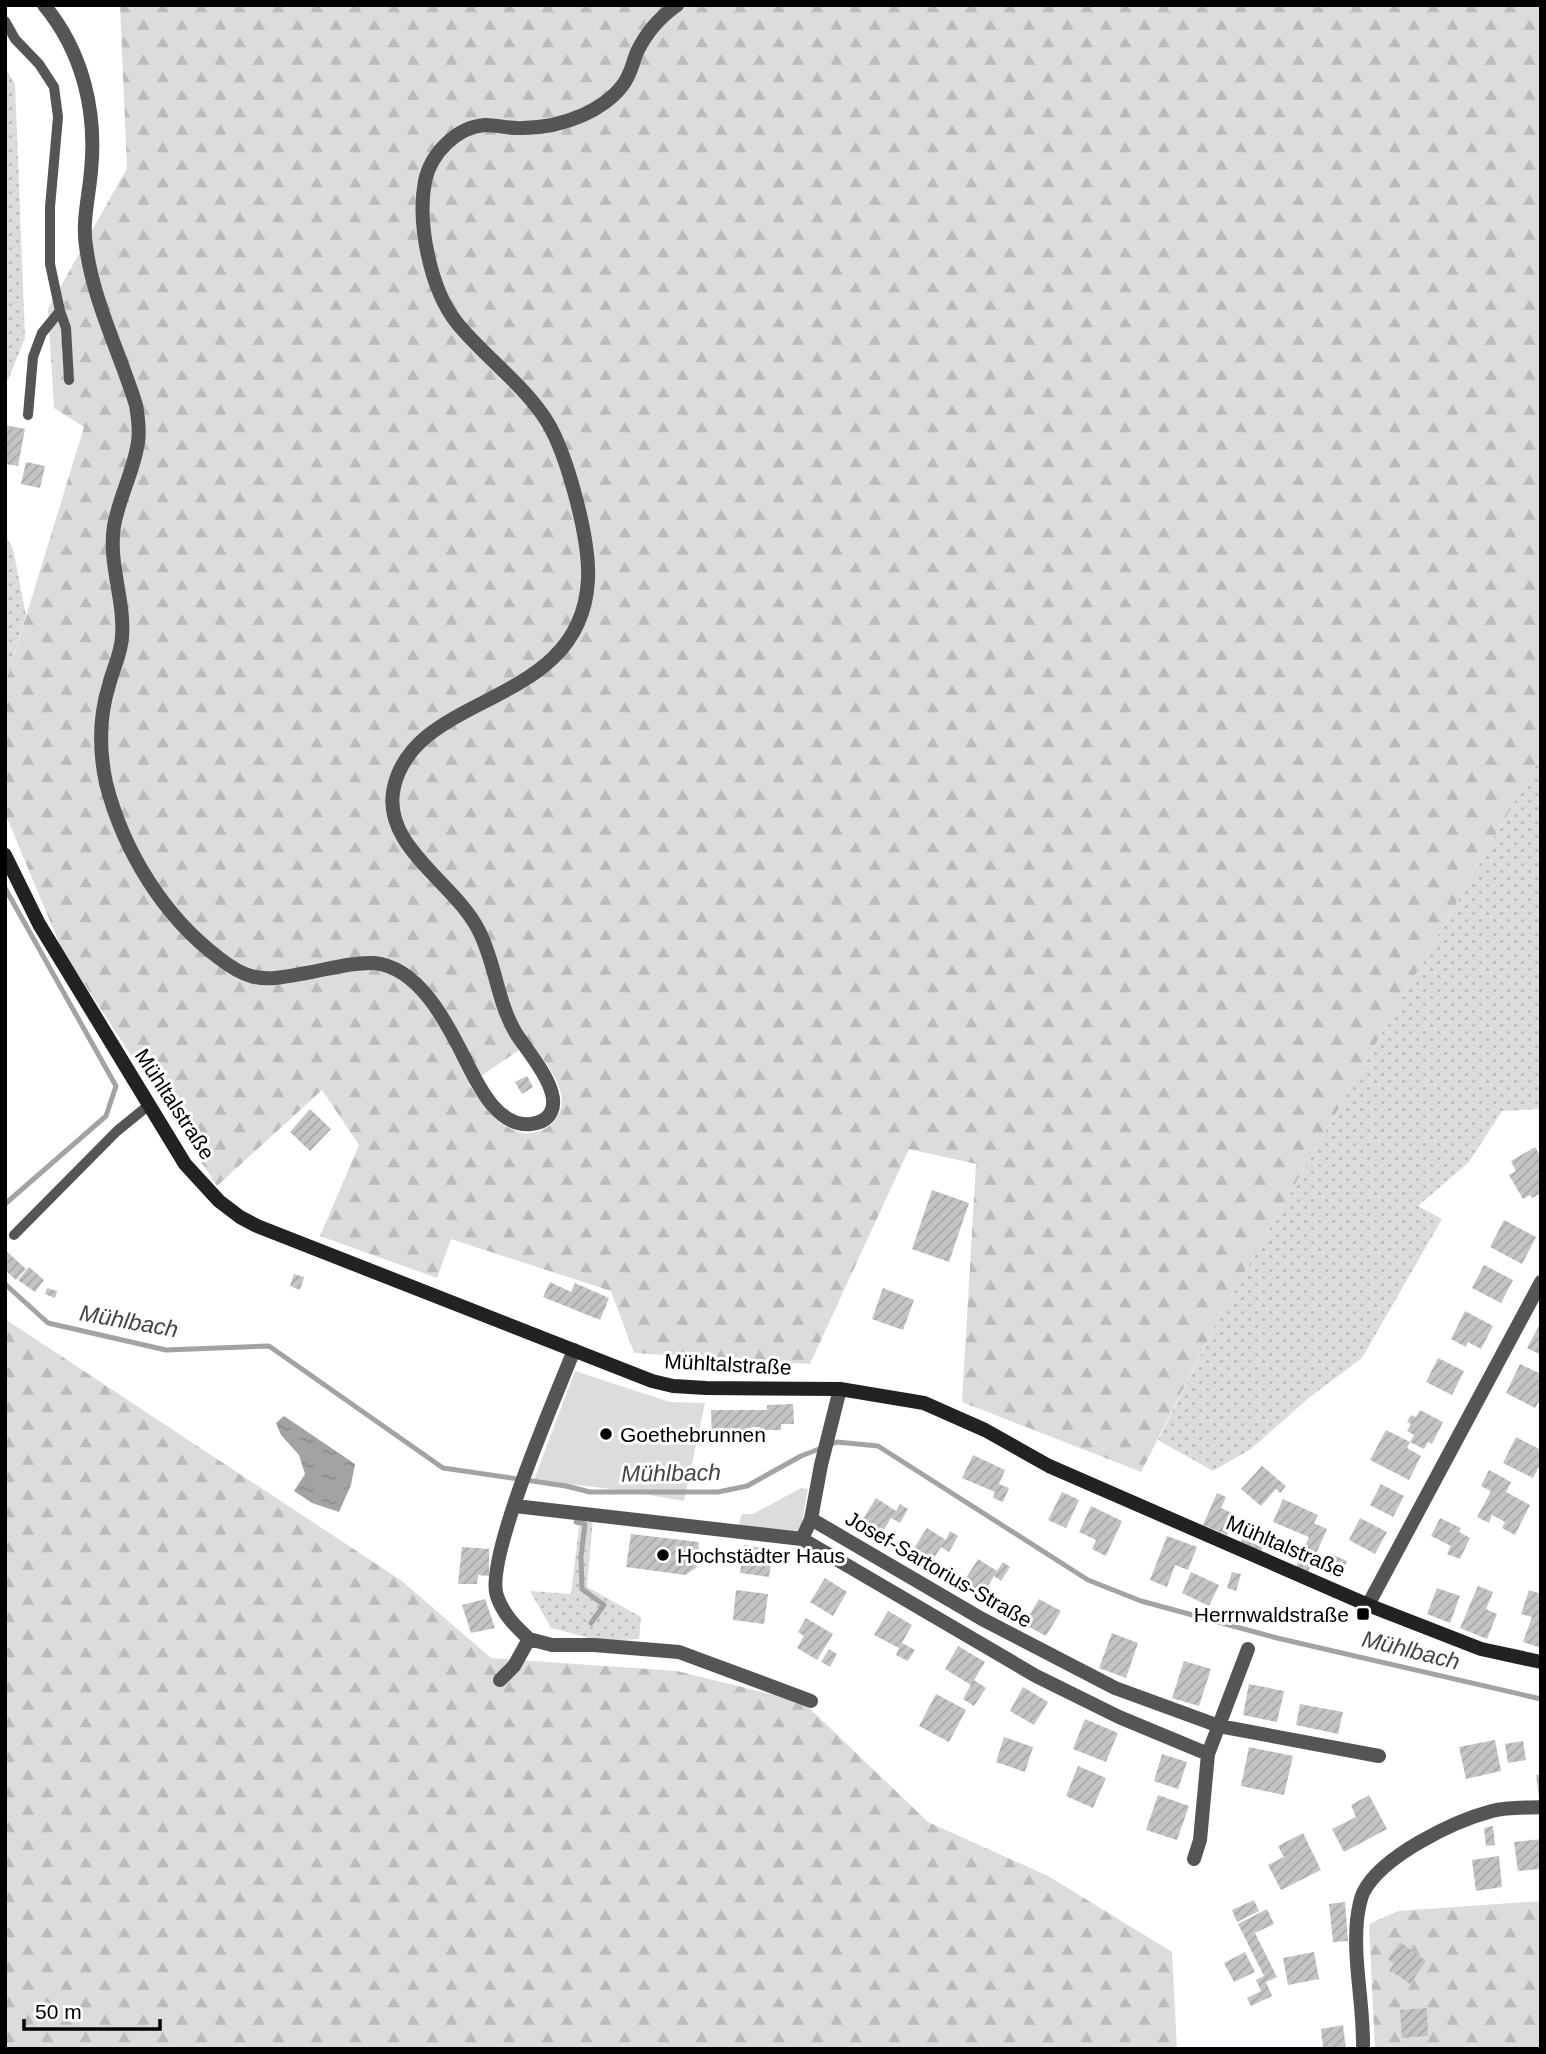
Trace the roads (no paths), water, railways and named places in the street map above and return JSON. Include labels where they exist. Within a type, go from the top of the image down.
[{"type":"main road","name":"Mühltalstraße","points":[[5,855],[39,924],[185,1164],[199,1181],[240,1217],[257,1226],[652,1381],[673,1386],[841,1389],[924,1404],[985,1430],[1049,1466],[1368,1605],[1480,1649],[1541,1662]]},
{"type":"street","points":[[44,5],[59,22],[72,47],[85,83],[92,132],[92,159],[85,219],[86,250],[97,294],[136,405],[139,423],[138,445],[115,524],[114,562],[122,632],[121,646],[102,712],[100,737],[108,791],[129,846],[143,872],[177,919],[208,950],[239,971],[250,976],[273,978],[377,963],[405,976],[426,996],[444,1022],[478,1086],[508,1118],[524,1125],[544,1121],[553,1109],[549,1083],[511,1024],[479,930],[464,906],[409,848],[400,832],[391,797],[396,778],[406,759],[438,727],[498,696],[556,656],[570,639],[581,614],[588,584],[588,562],[566,466],[552,429],[516,382],[455,320],[445,304],[426,242],[424,185],[436,155],[468,129],[493,125],[522,128],[557,123],[580,117],[611,98],[621,89],[648,34],[659,19],[677,5]]},
{"type":"street","points":[[1368,1605],[1541,1282]]},
{"type":"street","points":[[575,1350],[528,1466],[498,1560],[496,1594],[508,1619],[528,1639],[552,1645],[594,1645],[679,1653],[811,1701]]},
{"type":"street","points":[[802,1539],[811,1519],[822,1460],[841,1389]]},
{"type":"street","name":"Josef-Sartorius-Straße","points":[[515,1506],[802,1539],[1036,1676],[1119,1717],[1208,1754]]},
{"type":"street","name":"Josef-Sartorius-Straße","points":[[811,1519],[982,1619],[1115,1688],[1219,1726],[1379,1756]]},
{"type":"street","points":[[500,1680],[514,1666],[528,1639]]},
{"type":"street","points":[[1194,1859],[1200,1840],[1208,1754],[1248,1648]]},
{"type":"street","name":"Josef-Sartorius-Straße","points":[[1036,1676],[1047,1654]]},
{"type":"street","points":[[1363,2049],[1364,2023],[1356,1965],[1357,1919],[1363,1894],[1376,1874],[1397,1857],[1468,1819],[1496,1810],[1541,1807]]},
{"type":"lane","points":[[5,21],[15,39],[39,64],[54,87],[58,117],[50,207],[50,264],[66,328],[69,380]]},
{"type":"lane","points":[[28,415],[33,357],[42,333],[60,311]]},
{"type":"lane","points":[[14,1235],[117,1131],[149,1105]]},
{"type":"water","points":[[284,1416],[355,1464],[351,1485],[339,1512],[312,1503],[294,1491],[305,1474],[299,1455],[281,1435],[276,1423]]},
{"type":"waterway","name":"Mühlbach","points":[[5,888],[116,1086],[106,1116],[5,1204]]},
{"type":"waterway","name":"Mühlbach","points":[[5,1284],[48,1323],[166,1350],[269,1346],[443,1468],[590,1492],[718,1492],[747,1486],[801,1456],[837,1442],[878,1446],[1088,1580],[1141,1601],[1277,1638],[1541,1699]]},
{"type":"waterway","points":[[576,1522],[585,1524],[581,1556],[582,1589],[604,1605],[591,1623]]},
{"type":"place","name":"Goethebrunnen","points":[[606,1434]]},
{"type":"place","name":"Hochstädter Haus","points":[[663,1555]]},
{"type":"place","name":"Herrnwaldstraße","points":[[1363,1614]]}]
